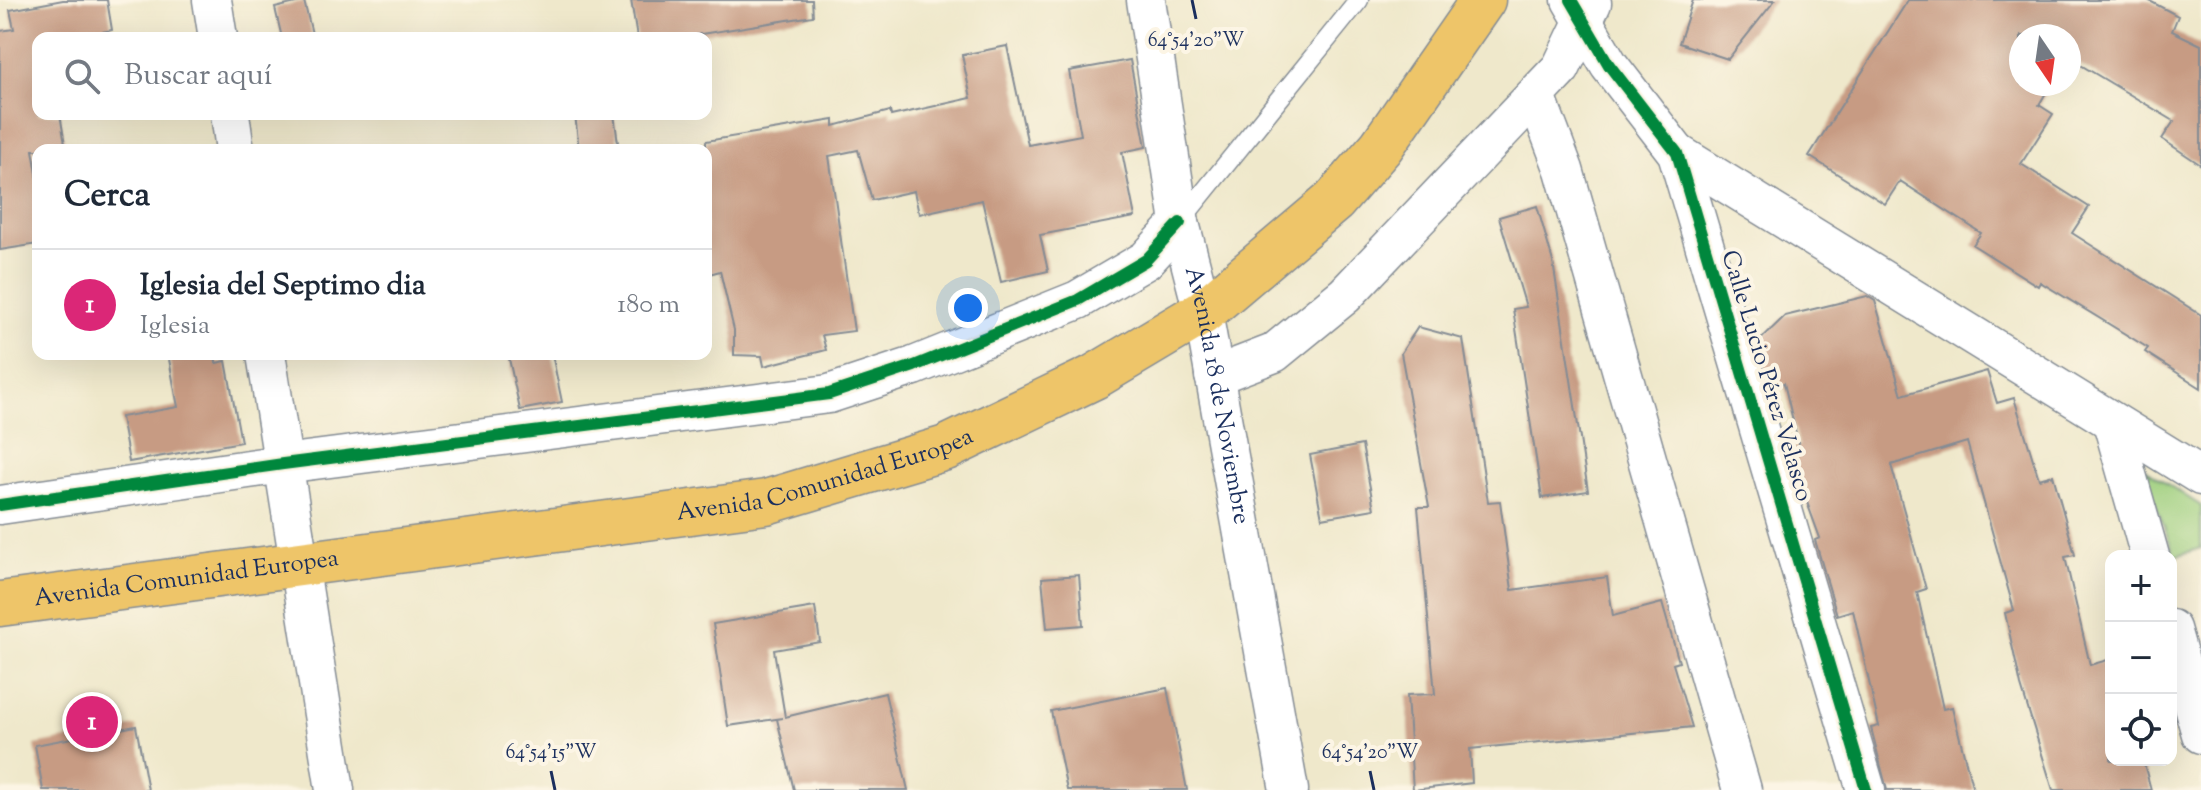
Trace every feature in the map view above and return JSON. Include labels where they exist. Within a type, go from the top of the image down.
[{"type":"main road","name":"Avenida Comunidad Europea","points":[[0,604],[766,502],[946,448],[1094,377],[1203,312],[1334,201],[1381,147],[1483,0]]},
{"type":"street","points":[[212,0],[217,32]]},
{"type":"street","name":"Avenida 18 de Noviembre","points":[[1146,0],[1180,223],[1203,312],[1289,790]]},
{"type":"street","points":[[1214,376],[1274,353],[1345,295],[1561,68],[1583,7]]},
{"type":"street","name":"Calle Lucio Pérez Velasco","points":[[1583,7],[1609,65],[1677,153],[1866,790]]},
{"type":"street","points":[[1536,96],[1564,170],[1742,790]]},
{"type":"street","points":[[231,120],[234,144]]},
{"type":"street","points":[[1677,153],[2201,476]]},
{"type":"street","points":[[0,505],[283,464],[829,394],[914,366],[1078,300],[1146,260],[1180,223]]},
{"type":"street","points":[[267,360],[335,790]]},
{"type":"street","points":[[2112,422],[2148,550]]},
{"type":"street","points":[[2177,650],[2201,734]]},
{"type":"lane","points":[[1180,223],[1359,0]]},
{"type":"green space","points":[[2141,467],[2201,506],[2201,548],[2177,555],[2177,550],[2173,550]]},
{"type":"building","points":[[63,0],[107,0],[112,30],[32,32],[32,120],[61,120],[65,144],[32,144],[32,245],[0,250],[0,31],[14,29],[10,10]]},
{"type":"building","points":[[631,0],[812,0],[813,16],[712,32],[636,32]]},
{"type":"building","points":[[1693,0],[1775,0],[1728,59],[1679,43]]},
{"type":"building","points":[[1908,0],[2148,0],[2178,16],[2172,31],[2201,45],[2201,165],[2162,139],[2174,121],[2081,65],[2081,24],[2009,24],[2009,96],[2044,96],[2039,105],[2053,114],[2021,164],[2089,207],[2072,233],[2201,315],[2201,388],[2145,352],[2148,348],[1973,245],[1981,233],[1900,181],[1885,204],[1809,156]]},
{"type":"building","points":[[304,1],[312,32],[281,32],[275,8]]},
{"type":"building","points":[[1007,46],[1028,145],[1081,135],[1069,71],[1130,60],[1146,147],[1122,152],[1135,217],[1040,235],[1048,271],[1001,282],[982,200],[919,214],[914,191],[872,200],[858,150],[829,156],[854,331],[822,335],[826,350],[764,366],[762,356],[734,355],[734,330],[720,271],[712,273],[712,144],[706,144],[706,141],[834,120],[834,126],[890,111],[891,116],[971,98],[962,55]]},
{"type":"building","points":[[576,120],[615,120],[618,144],[578,144]]},
{"type":"building","points":[[1537,206],[1553,262],[1588,491],[1542,498],[1513,309],[1526,307],[1499,217]]},
{"type":"building","points":[[1867,296],[1875,301],[1902,395],[1987,371],[1997,403],[2014,398],[2039,479],[2053,475],[2075,555],[2065,557],[2090,665],[2105,661],[2105,766],[2145,766],[2151,790],[2053,790],[2021,686],[2005,613],[2014,610],[1967,442],[1891,465],[1926,589],[1917,592],[1943,709],[1952,707],[1973,790],[1887,790],[1871,728],[1879,726],[1853,610],[1837,615],[1815,540],[1820,538],[1788,450],[1799,446],[1784,383],[1769,386],[1757,343],[1785,316]]},
{"type":"building","points":[[1418,327],[1463,339],[1488,502],[1500,501],[1512,590],[1607,577],[1613,616],[1662,603],[1679,662],[1673,664],[1692,727],[1470,749],[1472,783],[1413,790],[1407,695],[1435,694],[1418,507],[1429,507],[1401,353]]},
{"type":"building","points":[[169,360],[226,361],[241,442],[129,462],[121,417],[178,407]]},
{"type":"building","points":[[509,360],[553,360],[562,402],[520,410]]},
{"type":"building","points":[[1362,445],[1374,509],[1322,518],[1310,455]]},
{"type":"building","points":[[1079,575],[1083,625],[1047,628],[1042,578]]},
{"type":"building","points":[[815,607],[820,642],[774,650],[785,717],[885,693],[908,790],[794,790],[777,719],[783,718],[728,726],[713,624]]},
{"type":"building","points":[[1167,688],[1187,790],[1067,790],[1051,711]]},
{"type":"building","points":[[136,726],[148,790],[43,790],[35,745]]},
{"type":"cycle path","points":[[1571,0],[1609,65],[1677,153],[1866,790]]},
{"type":"cycle path","points":[[0,505],[283,464],[829,394],[914,366],[1078,300],[1146,260],[1180,223]]},
{"type":"place","name":"Iglesia del Septimo dia","points":[[92,722]]}]
